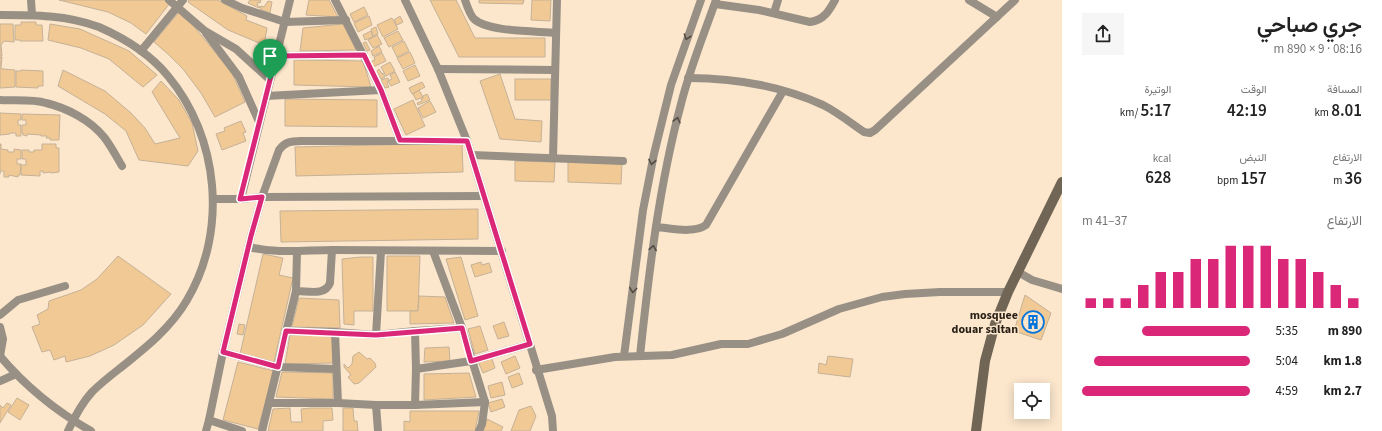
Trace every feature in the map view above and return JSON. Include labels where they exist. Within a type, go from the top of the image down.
[{"type":"main road","points":[[976,431],[985,362],[995,324],[1008,292],[1062,182]]},
{"type":"street","points":[[31,0],[32,15]]},
{"type":"street","points":[[169,0],[204,31],[225,57],[239,77],[259,122]]},
{"type":"street","points":[[141,51],[183,0]]},
{"type":"street","points":[[225,0],[242,8],[284,22],[346,20]]},
{"type":"street","points":[[240,199],[290,0]]},
{"type":"street","points":[[335,0],[381,90],[400,140]]},
{"type":"street","points":[[405,0],[438,69],[472,155],[530,344],[536,370],[552,416],[553,431]]},
{"type":"street","points":[[465,0],[473,18],[481,24],[495,28],[556,33]]},
{"type":"street","points":[[553,158],[557,0]]},
{"type":"street","points":[[624,356],[643,210],[654,154],[671,85],[701,0]]},
{"type":"street","points":[[774,13],[778,0]]},
{"type":"street","points":[[640,356],[650,266],[669,152],[688,78],[716,2],[774,13],[804,21],[816,21],[826,15],[835,0]]},
{"type":"street","points":[[969,0],[997,17]]},
{"type":"street","points":[[688,78],[707,78],[745,82],[783,91],[824,106],[864,132],[870,133],[1015,0]]},
{"type":"street","points":[[0,14],[60,17],[89,24],[112,33],[141,51],[167,75],[188,104],[197,124],[209,164],[214,213],[209,248],[196,283],[180,312],[156,337],[91,393],[73,420],[68,431]]},
{"type":"street","points":[[204,31],[236,48],[270,80]]},
{"type":"street","points":[[276,56],[364,55]]},
{"type":"street","points":[[438,69],[555,70]]},
{"type":"street","points":[[266,96],[381,90]]},
{"type":"street","points":[[656,227],[692,230],[702,228],[706,224],[783,91]]},
{"type":"street","points":[[0,100],[45,102],[76,114],[96,128],[104,136],[122,166]]},
{"type":"street","points":[[206,431],[223,352],[262,197],[279,150],[283,145],[289,142],[400,140],[467,141]]},
{"type":"street","points":[[472,155],[623,161]]},
{"type":"street","points":[[213,199],[262,197],[484,196]]},
{"type":"street","points":[[249,247],[263,250],[298,251],[502,251]]},
{"type":"street","points":[[296,291],[321,292],[328,288],[330,283],[332,250]]},
{"type":"street","points":[[262,431],[296,291],[298,251]]},
{"type":"street","points":[[376,335],[381,251]]},
{"type":"street","points":[[433,251],[462,328],[471,361],[485,402],[482,424],[479,431]]},
{"type":"street","points":[[1018,272],[1032,280],[1062,289]]},
{"type":"street","points":[[1051,286],[1062,284]]},
{"type":"street","points":[[0,315],[18,300],[65,286]]},
{"type":"street","points":[[536,370],[624,356],[662,356],[721,344],[748,344],[782,334],[839,309],[882,297],[940,292],[1008,292]]},
{"type":"street","points":[[0,327],[2,339],[0,356],[16,374],[48,403],[91,431]]},
{"type":"street","points":[[286,331],[376,335],[462,328]]},
{"type":"street","points":[[415,405],[416,331]]},
{"type":"street","points":[[335,332],[338,402]]},
{"type":"street","points":[[416,369],[471,361],[530,344]]},
{"type":"street","points":[[223,352],[278,367],[336,369]]},
{"type":"street","points":[[0,381],[16,374]]},
{"type":"street","points":[[269,403],[338,402],[376,405],[415,405],[485,402]]},
{"type":"street","points":[[376,405],[378,431]]},
{"type":"street","points":[[209,420],[242,431]]},
{"type":"building","points":[[59,0],[166,0],[170,3],[146,34],[131,23],[108,12]]},
{"type":"building","points":[[189,0],[218,0],[247,16],[246,20],[267,28],[264,45],[228,30],[188,2]]},
{"type":"building","points":[[250,0],[261,0],[257,5],[260,7],[259,8],[248,3]]},
{"type":"building","points":[[309,0],[329,0],[338,17],[306,15]]},
{"type":"building","points":[[430,0],[456,0],[475,38],[545,38],[545,57],[459,57]]},
{"type":"building","points":[[479,0],[524,0],[523,4],[479,3]]},
{"type":"building","points":[[532,0],[551,0],[550,21],[531,20]]},
{"type":"building","points":[[268,1],[272,2],[270,13],[260,9],[261,6],[264,7]]},
{"type":"building","points":[[364,7],[368,15],[354,22],[350,14]]},
{"type":"building","points":[[179,12],[192,24],[232,73],[245,102],[215,117],[201,93],[183,69],[154,42]]},
{"type":"building","points":[[369,16],[372,25],[358,32],[354,23]]},
{"type":"building","points":[[400,16],[403,22],[397,25],[394,20]]},
{"type":"building","points":[[392,18],[398,29],[383,37],[377,25]]},
{"type":"building","points":[[21,22],[36,22],[36,25],[42,25],[43,41],[15,40],[15,25],[21,25]]},
{"type":"building","points":[[0,24],[13,24],[14,42],[4,41],[1,45],[2,56],[0,56]]},
{"type":"building","points":[[50,24],[80,29],[129,51],[157,75],[143,87],[109,59],[81,48],[48,40]]},
{"type":"building","points":[[343,24],[356,50],[300,51],[303,28]]},
{"type":"building","points":[[376,27],[378,34],[373,36],[371,29]]},
{"type":"building","points":[[371,31],[373,37],[365,40],[363,35]]},
{"type":"building","points":[[398,31],[403,40],[389,47],[384,38]]},
{"type":"building","points":[[377,35],[382,44],[373,48],[368,40]]},
{"type":"building","points":[[404,41],[409,51],[397,57],[392,47]]},
{"type":"building","points":[[366,42],[370,50],[367,51],[363,43]]},
{"type":"building","points":[[379,46],[382,52],[373,56],[371,51]]},
{"type":"building","points":[[410,52],[415,63],[403,69],[397,58]]},
{"type":"building","points":[[382,53],[386,61],[373,67],[370,62],[375,60],[374,57]]},
{"type":"building","points":[[0,57],[2,57],[1,68],[15,70],[15,87],[0,88]]},
{"type":"building","points":[[294,60],[363,61],[371,87],[294,85]]},
{"type":"building","points":[[390,62],[395,71],[386,76],[381,67]]},
{"type":"building","points":[[415,65],[420,76],[408,81],[403,71]]},
{"type":"building","points":[[379,69],[385,77],[381,79],[377,71]]},
{"type":"building","points":[[63,70],[105,91],[131,113],[145,128],[155,144],[180,138],[152,92],[161,81],[179,100],[192,123],[198,151],[188,166],[139,160],[126,131],[105,114],[58,86]]},
{"type":"building","points":[[16,71],[43,71],[43,86],[38,86],[38,88],[16,87]]},
{"type":"building","points":[[395,72],[400,82],[391,86],[388,81],[392,79],[390,75]]},
{"type":"building","points":[[500,74],[515,119],[542,121],[541,142],[500,139],[480,81]]},
{"type":"building","points":[[388,78],[389,80],[387,83],[389,87],[385,88],[381,80]]},
{"type":"building","points":[[515,79],[551,79],[551,100],[515,100]]},
{"type":"building","points":[[422,82],[425,87],[412,94],[409,88]]},
{"type":"building","points":[[419,90],[423,97],[416,100],[413,94]]},
{"type":"building","points":[[427,94],[430,100],[418,105],[417,103],[422,101],[421,99],[423,96]]},
{"type":"building","points":[[285,99],[377,100],[377,127],[285,126]]},
{"type":"building","points":[[413,100],[425,126],[406,135],[394,109]]},
{"type":"building","points":[[430,101],[436,112],[423,118],[418,108]]},
{"type":"building","points":[[0,113],[21,114],[21,120],[18,120],[18,125],[21,125],[21,136],[16,136],[16,133],[0,135]]},
{"type":"building","points":[[22,114],[60,115],[59,140],[50,140],[50,138],[46,138],[47,136],[41,135],[23,135],[22,125],[26,125],[26,120],[22,120]]},
{"type":"building","points":[[241,121],[246,132],[243,133],[246,141],[222,150],[216,134],[225,131],[224,128]]},
{"type":"building","points":[[462,143],[463,172],[296,176],[295,147]]},
{"type":"building","points":[[0,144],[1,149],[8,150],[8,152],[14,152],[14,149],[21,150],[21,159],[17,159],[17,164],[21,164],[20,175],[18,175],[18,177],[9,175],[9,177],[4,177],[4,171],[0,171]]},
{"type":"building","points":[[42,144],[56,144],[56,148],[59,148],[59,172],[43,173],[43,171],[40,171],[40,176],[21,175],[21,165],[26,165],[26,159],[22,159],[22,150],[34,152],[34,150],[42,150]]},
{"type":"building","points":[[515,161],[555,162],[554,182],[515,181]]},
{"type":"building","points":[[568,162],[622,164],[621,184],[568,182]]},
{"type":"building","points":[[478,209],[478,239],[281,242],[280,211]]},
{"type":"building","points":[[263,254],[283,258],[279,275],[293,278],[274,362],[240,354]]},
{"type":"building","points":[[118,256],[171,294],[143,325],[114,345],[90,356],[66,362],[65,356],[54,360],[50,350],[42,352],[32,327],[40,324],[37,315],[48,309],[49,301],[81,290],[97,279]]},
{"type":"building","points":[[387,256],[420,256],[418,311],[387,311]]},
{"type":"building","points":[[373,257],[373,311],[354,311],[354,325],[344,324],[342,259]]},
{"type":"building","points":[[461,257],[478,316],[465,320],[446,259]]},
{"type":"building","points":[[481,262],[482,265],[489,263],[492,272],[475,277],[471,265]]},
{"type":"building","name":"mosquee douar saltan","points":[[1025,295],[1051,313],[1041,340],[1014,331]]},
{"type":"building","points":[[419,296],[445,297],[454,323],[410,324],[410,311],[418,311]]},
{"type":"building","points":[[299,298],[339,300],[340,328],[292,327]]},
{"type":"building","points":[[504,322],[509,336],[498,339],[493,326]]},
{"type":"building","points":[[239,324],[245,325],[243,335],[237,334]]},
{"type":"building","points":[[480,326],[488,350],[475,354],[468,329]]},
{"type":"building","points":[[333,334],[333,363],[285,364],[290,335]]},
{"type":"building","points":[[449,347],[450,361],[424,362],[425,348]]},
{"type":"building","points":[[359,352],[367,359],[370,358],[375,363],[376,367],[359,383],[354,384],[348,377],[351,375],[344,367],[344,364],[348,368],[352,364],[353,356]]},
{"type":"building","points":[[491,356],[495,368],[483,373],[478,361]]},
{"type":"building","points":[[515,356],[520,368],[506,374],[501,362]]},
{"type":"building","points":[[828,356],[853,359],[850,377],[818,373],[819,363],[826,365]]},
{"type":"building","points":[[238,362],[274,371],[258,429],[223,420]]},
{"type":"building","points":[[282,372],[333,373],[333,399],[276,397]]},
{"type":"building","points":[[469,373],[476,397],[424,400],[424,374]]},
{"type":"building","points":[[519,373],[523,384],[512,388],[508,377]]},
{"type":"building","points":[[502,382],[505,395],[491,398],[488,386]]},
{"type":"building","points":[[17,398],[29,405],[20,420],[8,412]]},
{"type":"building","points":[[502,399],[505,407],[491,412],[488,403]]},
{"type":"building","points":[[7,403],[11,405],[0,423],[0,405],[3,408]]},
{"type":"building","points":[[531,406],[536,416],[530,431],[511,431],[519,410]]},
{"type":"building","points":[[290,408],[291,422],[302,422],[301,409],[311,408],[332,408],[333,420],[323,421],[323,431],[268,431],[273,409]]},
{"type":"building","points":[[343,408],[353,408],[354,421],[357,421],[358,431],[343,431]]},
{"type":"building","points":[[410,411],[479,411],[475,431],[404,431],[404,421],[410,422]]},
{"type":"building","points":[[487,419],[503,427],[501,431],[483,431]]},
{"type":"place","name":"mosquee douar saltan","points":[[1033,322]]},
{"type":"route","points":[[364,55],[381,90],[400,140],[467,141],[530,344],[471,361],[462,328],[376,335],[286,331],[278,367],[223,352],[262,197],[240,199],[270,80],[276,56],[364,55]]}]
